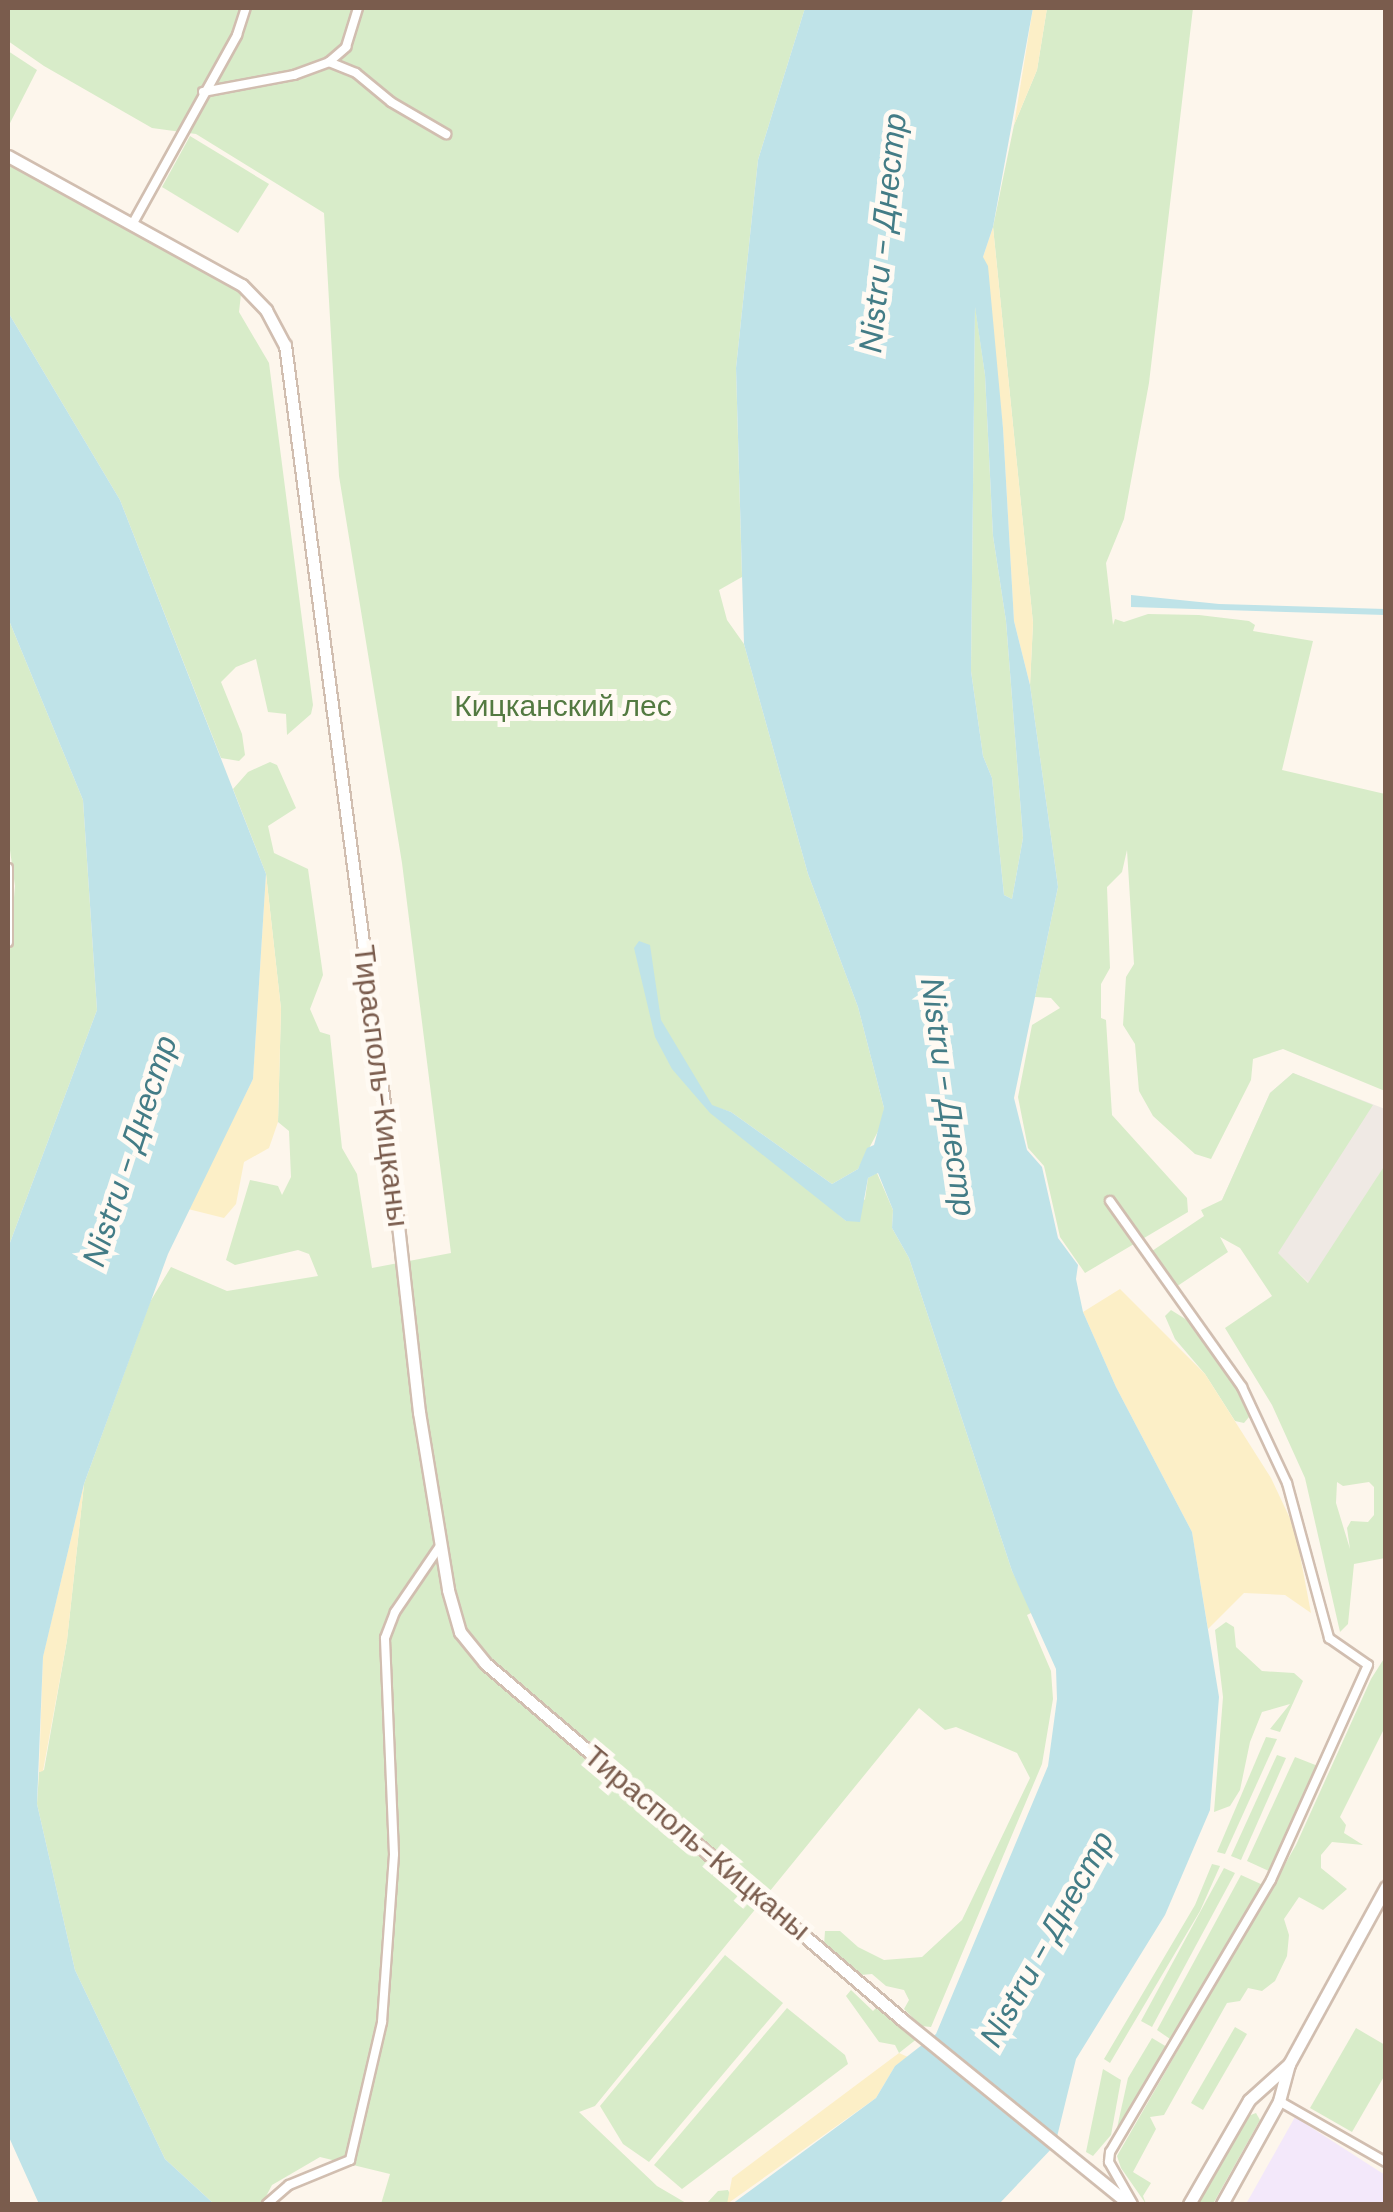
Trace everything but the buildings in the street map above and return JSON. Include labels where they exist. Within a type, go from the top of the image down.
[{"type":"street","points":[[132,223],[237,35],[246,8]]},
{"type":"street","points":[[203,92],[294,75],[329,62],[346,47],[358,8]]},
{"type":"street","points":[[329,62],[356,73],[391,102],[446,134]]},
{"type":"street","name":"Тирасполь-Кицканы","points":[[8,156],[242,285],[266,310],[284,345],[440,1546],[457,1625],[477,1655],[904,2022],[1080,2168],[1131,2204]]},
{"type":"street","points":[[8,868],[8,942]]},
{"type":"street","points":[[1110,1201],[1242,1387],[1288,1483],[1329,1638],[1368,1665],[1271,1880],[1110,2152],[1108,2162],[1131,2204]]},
{"type":"street","points":[[267,2204],[289,2185],[350,2160],[382,2022],[393,1873],[386,1638],[395,1612],[440,1546]]},
{"type":"street","points":[[1222,2204],[1278,2101],[1289,2064],[1386,1887]]},
{"type":"street","points":[[1189,2204],[1244,2108],[1264,2082],[1289,2064]]},
{"type":"street","points":[[1278,2101],[1386,2162]]},
{"type":"street","points":[[1244,2108],[1262,2110],[1267,2122]]},
{"type":"shaded area","points":[[1293,1073],[1385,1109],[1385,1558],[1381,1352],[1222,1200],[1270,1093]]},
{"type":"shaded area","points":[[1295,2117],[1385,2175],[1385,2204],[1246,2204]]},
{"type":"green space","name":"Кицканский лес","points":[[8,8],[805,8],[758,160],[736,368],[742,577],[719,590],[727,620],[744,644],[808,874],[858,1007],[884,1108],[883,1122],[858,1169],[832,1184],[731,1112],[712,1106],[846,1221],[865,1199],[868,1178],[877,1173],[893,1210],[892,1228],[909,1258],[1012,1571],[1033,1612],[1027,1615],[1051,1671],[1053,1699],[1042,1764],[931,2027],[921,2026],[904,2009],[909,2000],[904,1990],[886,1986],[872,1974],[861,1975],[824,1945],[825,1931],[840,1931],[858,1947],[884,1960],[922,1957],[962,1920],[1030,1778],[1017,1753],[956,1727],[945,1730],[919,1708],[595,2106],[579,2112],[657,2186],[686,2203],[707,2203],[718,2191],[728,2190],[732,2198],[727,2204],[381,2204],[390,2174],[320,2157],[272,2185],[262,2204],[214,2204],[165,2159],[75,1970],[37,1804],[39,1772],[44,1770],[67,1640],[84,1484],[150,1302],[171,1267],[227,1291],[318,1276],[309,1254],[298,1250],[235,1265],[226,1260],[250,1180],[278,1186],[282,1195],[291,1177],[289,1131],[278,1122],[281,1009],[266,874],[233,789],[248,772],[270,762],[277,765],[296,808],[268,826],[274,853],[308,869],[323,975],[310,1009],[320,1032],[330,1035],[342,1148],[357,1174],[372,1268],[451,1253],[402,863],[339,476],[324,213],[196,134],[152,128],[44,66],[8,41]]},
{"type":"green space","points":[[1047,8],[1193,8],[1149,383],[1124,519],[1106,563],[1113,625],[1115,619],[1124,622],[1148,614],[1199,615],[1249,621],[1255,625],[1253,631],[1313,641],[1282,770],[1385,794],[1385,1091],[1283,1049],[1253,1059],[1251,1080],[1211,1159],[1195,1154],[1153,1116],[1139,1091],[1135,1044],[1123,1025],[1126,977],[1134,964],[1127,850],[1122,872],[1107,887],[1110,968],[1101,984],[1112,1115],[1187,1198],[1188,1212],[1085,1273],[1060,1237],[1044,1166],[1028,1148],[1018,1097],[1032,1025],[1060,1008],[1051,998],[1035,997],[1058,887],[1030,685],[1033,623],[993,227],[1014,125],[1037,70]]},
{"type":"green space","points":[[8,51],[37,70],[8,127]]},
{"type":"green space","points":[[190,136],[269,184],[238,233],[162,187]]},
{"type":"green space","points":[[8,156],[242,285],[239,312],[269,363],[313,705],[311,714],[287,735],[286,714],[268,712],[256,659],[236,667],[221,682],[242,734],[245,755],[239,761],[221,758],[120,500],[8,312]]},
{"type":"green space","points":[[975,305],[985,375],[993,536],[1006,621],[1023,838],[1012,899],[1004,895],[992,778],[983,756],[971,671]]},
{"type":"green space","points":[[8,618],[83,800],[97,1010],[8,1248],[8,966],[15,886],[8,836]]},
{"type":"green space","points":[[1293,1073],[1373,1105],[1278,1253],[1308,1283],[1385,1165],[1385,1558],[1354,1564],[1348,1624],[1340,1632],[1305,1478],[1272,1405],[1225,1328],[1272,1296],[1240,1248],[1220,1237],[1228,1252],[1176,1287],[1152,1251],[1204,1216],[1201,1210],[1222,1200],[1270,1093]],"holes":[[[1337,1482],[1343,1486],[1369,1482],[1374,1487],[1374,1515],[1368,1522],[1351,1521],[1347,1528],[1350,1549],[1336,1503]]]},
{"type":"green space","points":[[1171,1310],[1187,1320],[1246,1400],[1249,1417],[1244,1423],[1235,1421],[1205,1374],[1175,1339],[1165,1316]]},
{"type":"green space","points":[[1226,1622],[1234,1627],[1236,1647],[1262,1671],[1294,1673],[1303,1681],[1280,1732],[1270,1729],[1290,1704],[1262,1712],[1250,1742],[1240,1790],[1230,1806],[1214,1812],[1223,1697],[1215,1630]]},
{"type":"green space","points":[[1385,1657],[1385,1727],[1340,1817],[1346,1825],[1344,1833],[1363,1845],[1332,1842],[1321,1855],[1321,1868],[1347,1889],[1323,1910],[1299,1897],[1284,1919],[1289,1935],[1287,1956],[1275,1981],[1262,1991],[1248,1988],[1240,2001],[1227,2003],[1164,2115],[1150,2117],[1156,2129],[1133,2172],[1151,2183],[1143,2196],[1146,2204],[1117,2156],[1296,1845],[1371,1679]]},
{"type":"green space","points":[[1266,1737],[1277,1739],[1225,1854],[1217,1852]]},
{"type":"green space","points":[[1277,1755],[1286,1758],[1241,1860],[1231,1856]]},
{"type":"green space","points":[[1295,1757],[1318,1766],[1271,1872],[1247,1861]]},
{"type":"green space","points":[[1212,1864],[1220,1866],[1200,1911],[1110,2063],[1104,2059],[1195,1905]]},
{"type":"green space","points":[[1224,1868],[1235,1873],[1152,2027],[1141,2021]]},
{"type":"green space","points":[[1241,1875],[1263,1885],[1173,2041],[1157,2030]]},
{"type":"green space","points":[[725,1955],[783,2003],[649,2162],[623,2144],[600,2106]]},
{"type":"green space","points":[[851,1990],[873,2011],[876,2008],[918,2038],[899,2053],[895,2045],[879,2042],[846,1996]]},
{"type":"green space","points":[[787,2008],[845,2055],[848,2064],[682,2189],[654,2165]]},
{"type":"green space","points":[[1235,2027],[1247,2034],[1203,2110],[1191,2103]]},
{"type":"green space","points":[[1356,2028],[1385,2045],[1386,2073],[1352,2132],[1310,2108]]},
{"type":"green space","points":[[1152,2038],[1167,2047],[1117,2128],[1128,2078]]},
{"type":"green space","points":[[1103,2069],[1121,2080],[1111,2135],[1093,2156],[1086,2152]]},
{"type":"green space","points":[[1256,2113],[1260,2120],[1213,2204],[1198,2204],[1248,2116]]},
{"type":"sand","points":[[1033,8],[1047,8],[1037,70],[1014,125]]},
{"type":"sand","points":[[993,227],[1033,623],[1030,685],[1014,621],[1003,428],[983,257]]},
{"type":"sand","points":[[266,874],[281,1009],[278,1122],[269,1148],[244,1162],[236,1204],[224,1218],[188,1209],[253,1079]]},
{"type":"sand","points":[[1120,1289],[1205,1374],[1271,1478],[1295,1529],[1311,1613],[1285,1595],[1244,1593],[1208,1629],[1192,1532],[1116,1387],[1083,1312]]},
{"type":"sand","points":[[84,1484],[67,1640],[43,1771],[39,1772],[43,1656]]},
{"type":"sand","points":[[899,2053],[908,2057],[895,2066],[876,2098],[727,2204],[732,2178]]},
{"type":"water","name":"Nistru - Днестр","points":[[805,8],[1033,8],[993,227],[983,257],[988,266],[1003,428],[1014,621],[1030,685],[1058,887],[1014,1098],[1027,1150],[1042,1167],[1058,1238],[1078,1265],[1076,1279],[1083,1312],[1116,1387],[1192,1532],[1219,1697],[1210,1810],[1165,1915],[1076,2059],[1055,2145],[999,2204],[732,2204],[876,2098],[895,2066],[936,2034],[1048,1766],[1057,1699],[1056,1669],[1012,1571],[909,1258],[892,1228],[893,1210],[878,1173],[868,1178],[860,1222],[846,1221],[710,1113],[672,1069],[655,1037],[634,948],[639,941],[650,945],[661,1020],[712,1105],[731,1112],[832,1184],[858,1169],[867,1148],[874,1145],[884,1108],[858,1007],[808,874],[744,644],[736,368],[758,160]],"holes":[[[975,307],[985,375],[993,536],[1006,621],[1023,838],[1012,899],[1004,895],[992,778],[983,756],[971,671]]]},
{"type":"water","name":"Nistru - Днестр","points":[[8,312],[120,500],[266,874],[253,1079],[168,1254],[84,1484],[43,1657],[37,1804],[75,1970],[165,2159],[214,2204],[39,2204],[8,2135],[8,1248],[97,1010],[83,800],[8,618]]},
{"type":"water","points":[[1131,595],[1219,604],[1385,609],[1385,615],[1131,607]]}]
